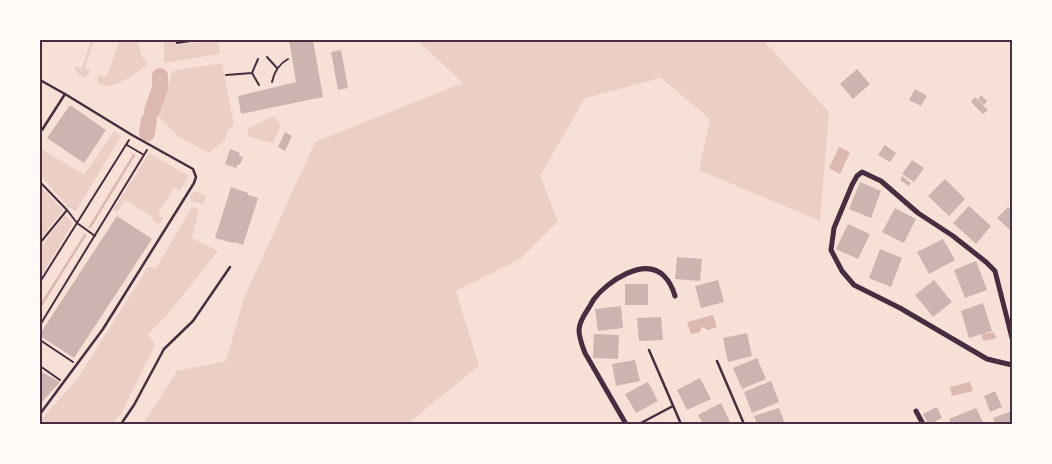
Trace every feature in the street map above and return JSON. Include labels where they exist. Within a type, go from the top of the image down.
[{"type":"street","points":[[1012,338],[995,271],[953,236],[918,213],[882,181],[862,172],[857,176],[834,228],[831,250],[842,270],[854,285],[900,308],[987,359],[1012,364]]},
{"type":"street","points":[[626,424],[580,341],[579,329],[583,318],[595,298],[612,283],[637,269],[651,269],[663,274],[676,296]]},
{"type":"street","points":[[916,411],[923,424]]},
{"type":"lane","points":[[40,80],[193,169],[196,177],[108,321],[40,414]]},
{"type":"lane","points":[[42,130],[65,94]]},
{"type":"lane","points":[[121,424],[134,405],[164,349],[193,321],[230,267]]},
{"type":"lane","points":[[649,350],[681,424]]},
{"type":"lane","points":[[717,361],[744,424]]},
{"type":"lane","points":[[639,424],[673,406]]},
{"type":"path","points":[[177,40],[177,43],[198,40]]},
{"type":"path","points":[[267,57],[277,68]]},
{"type":"path","points":[[252,73],[258,59]]},
{"type":"path","points":[[272,82],[277,68],[288,59]]},
{"type":"path","points":[[226,75],[252,73]]},
{"type":"path","points":[[252,73],[259,85]]},
{"type":"path","points":[[40,282],[132,135]]},
{"type":"path","points":[[126,144],[144,155]]},
{"type":"path","points":[[40,324],[150,145]]},
{"type":"path","points":[[40,182],[77,223],[95,236]]},
{"type":"path","points":[[40,243],[67,210]]},
{"type":"path","points":[[40,340],[77,364]]},
{"type":"path","points":[[40,366],[64,382]]},
{"type":"shaded area","points":[[91,40],[94,40],[85,68],[91,71],[83,78],[77,73],[75,66],[82,68]]},
{"type":"shaded area","points":[[120,40],[138,40],[141,55],[148,64],[117,84],[110,86],[98,83],[98,75],[106,77]]},
{"type":"shaded area","points":[[164,40],[175,40],[176,45],[218,40],[220,54],[164,63]]},
{"type":"shaded area","points":[[417,40],[763,40],[829,112],[820,221],[699,170],[710,119],[661,78],[585,98],[540,176],[558,221],[520,259],[456,291],[479,366],[407,424],[143,424],[177,371],[226,361],[244,298],[315,142],[463,83]]},
{"type":"shaded area","points":[[222,63],[234,124],[228,130],[225,140],[209,153],[179,137],[159,118],[172,71]]},
{"type":"shaded area","points":[[274,117],[281,126],[273,143],[248,136],[248,129]]},
{"type":"shaded area","points":[[114,131],[121,136],[76,211],[68,207],[40,175],[40,148],[84,175]]},
{"type":"shaded area","points":[[839,147],[850,152],[840,174],[829,168]]},
{"type":"shaded area","points":[[149,153],[188,177],[180,191],[174,188],[158,214],[163,218],[159,225],[152,220],[153,217],[125,200],[117,212],[113,210]]},
{"type":"shaded area","points":[[40,186],[63,210],[40,240]]},
{"type":"shaded area","points":[[194,192],[206,197],[203,204],[191,201],[190,196]]},
{"type":"shaded area","points":[[192,207],[199,209],[192,238],[218,251],[167,315],[148,334],[155,345],[121,414],[112,424],[40,424],[40,421],[78,378],[148,267],[156,268]]},
{"type":"shaded area","points":[[65,215],[73,223],[40,278],[40,248]]},
{"type":"shaded area","points":[[713,315],[717,327],[708,330],[703,327],[700,332],[691,334],[687,322]]},
{"type":"shaded area","points":[[993,332],[996,337],[994,339],[984,341],[981,336],[983,334]]},
{"type":"shaded area","points":[[970,382],[973,391],[952,396],[950,387]]},
{"type":"building","points":[[289,40],[313,40],[323,97],[241,114],[238,96],[296,82]]},
{"type":"building","points":[[341,50],[348,88],[338,90],[331,52]]},
{"type":"building","points":[[857,69],[870,84],[853,99],[840,84]]},
{"type":"building","points":[[915,89],[927,96],[921,106],[909,100]]},
{"type":"building","points":[[981,95],[987,101],[984,105],[978,99]]},
{"type":"building","points":[[975,97],[988,110],[983,114],[971,102]]},
{"type":"building","points":[[70,105],[106,130],[84,163],[47,138]]},
{"type":"building","points":[[285,132],[292,136],[285,151],[278,147]]},
{"type":"building","points":[[885,145],[896,153],[890,162],[878,155]]},
{"type":"building","points":[[230,149],[240,153],[239,156],[243,157],[240,165],[238,164],[236,168],[225,164]]},
{"type":"building","points":[[912,160],[924,168],[914,182],[902,174]]},
{"type":"building","points":[[902,176],[911,183],[909,186],[900,180]]},
{"type":"building","points":[[945,179],[965,199],[949,216],[928,196]]},
{"type":"building","points":[[860,182],[881,191],[871,218],[849,209]]},
{"type":"building","points":[[231,187],[258,198],[243,245],[215,238]]},
{"type":"building","points":[[969,206],[991,226],[976,244],[953,223]]},
{"type":"building","points":[[1008,207],[1012,211],[1011,231],[997,218]]},
{"type":"building","points":[[895,208],[916,219],[904,243],[882,232]]},
{"type":"building","points":[[117,216],[152,239],[74,358],[40,336],[40,334]]},
{"type":"building","points":[[848,224],[870,234],[858,259],[836,249]]},
{"type":"building","points":[[943,239],[955,260],[929,274],[917,252]]},
{"type":"building","points":[[880,249],[902,258],[891,287],[869,278]]},
{"type":"building","points":[[677,257],[702,259],[700,281],[675,279]]},
{"type":"building","points":[[976,261],[987,290],[965,298],[954,270]]},
{"type":"building","points":[[718,280],[724,302],[701,308],[695,286]]},
{"type":"building","points":[[934,280],[952,302],[933,317],[915,295]]},
{"type":"building","points":[[625,284],[648,284],[648,305],[625,305]]},
{"type":"building","points":[[983,303],[992,331],[969,338],[961,311]]},
{"type":"building","points":[[621,306],[623,328],[598,331],[595,309]]},
{"type":"building","points":[[661,317],[663,340],[639,341],[637,318]]},
{"type":"building","points":[[747,333],[752,356],[728,362],[723,338]]},
{"type":"building","points":[[594,334],[619,335],[618,359],[593,358]]},
{"type":"building","points":[[757,358],[766,379],[742,389],[733,368]]},
{"type":"building","points":[[635,360],[640,381],[616,386],[612,364]]},
{"type":"building","points":[[40,371],[60,382],[40,404]]},
{"type":"building","points":[[700,378],[711,399],[687,410],[677,390]]},
{"type":"building","points":[[771,381],[779,402],[752,413],[744,392]]},
{"type":"building","points":[[648,382],[658,401],[636,413],[625,394]]},
{"type":"building","points":[[995,391],[1002,407],[990,412],[984,396]]},
{"type":"building","points":[[721,403],[731,424],[703,424],[698,415]]},
{"type":"building","points":[[937,407],[942,418],[928,424],[923,414]]},
{"type":"building","points":[[779,408],[785,424],[757,424],[754,416]]},
{"type":"building","points":[[976,408],[984,424],[951,424],[949,419]]},
{"type":"building","points":[[1012,411],[1012,424],[995,424],[993,418]]},
{"type":"waterway","points":[[152,111],[160,88],[160,76]]},
{"type":"waterway","points":[[147,133],[149,120]]},
{"type":"waterway","points":[[90,227],[134,155]]},
{"type":"waterway","points":[[40,307],[85,235]]}]
